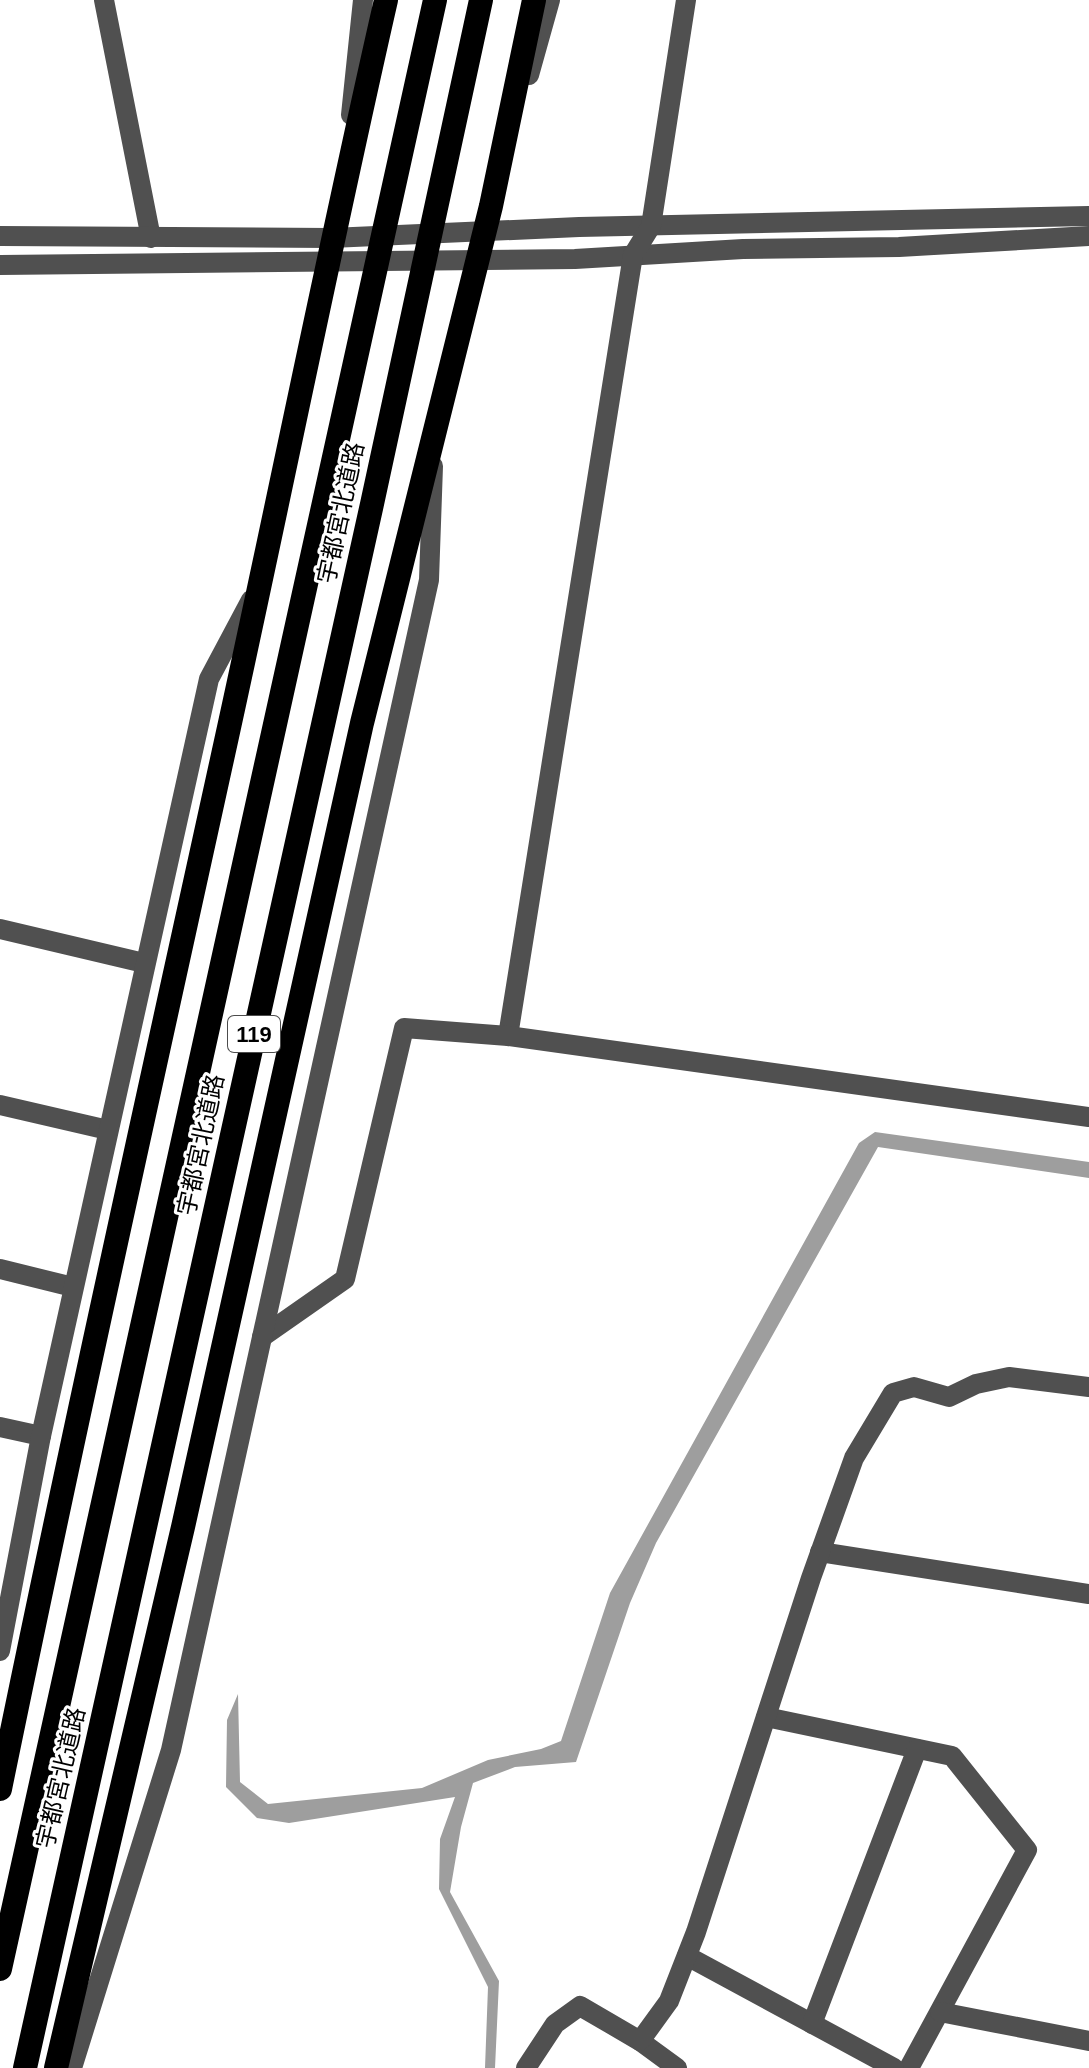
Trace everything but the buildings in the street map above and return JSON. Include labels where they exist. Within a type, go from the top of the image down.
[{"type":"highway","points":[[0,1789],[60,1499],[222,761],[331,238],[386,0]]},
{"type":"highway","name":"宇都宮北道路","points":[[0,1969],[435,0]]},
{"type":"highway","name":"宇都宮北道路","points":[[25,2068],[481,0]]},
{"type":"highway","points":[[56,2068],[183,1527],[362,723],[491,206],[534,0]]},
{"type":"street","points":[[104,0],[151,238]]},
{"type":"street","points":[[344,184],[363,0]]},
{"type":"street","points":[[491,206],[550,0]]},
{"type":"street","points":[[508,1036],[633,255],[651,226],[686,0]]},
{"type":"street","points":[[0,236],[331,238],[651,226],[1089,216]]},
{"type":"street","points":[[0,265],[575,259],[743,249],[899,247],[1089,236]]},
{"type":"street","points":[[72,2068],[171,1750],[429,580],[434,430]]},
{"type":"street","points":[[0,1651],[5,1595],[209,679],[258,586]]},
{"type":"street","points":[[0,929],[144,963]]},
{"type":"street","points":[[262,1337],[345,1279],[404,1028],[508,1036],[1089,1117]]},
{"type":"street","points":[[0,1105],[108,1130]]},
{"type":"street","points":[[0,1269],[73,1287]]},
{"type":"street","points":[[640,2041],[669,2001],[687,1956],[854,1458],[893,1393],[914,1387],[949,1397],[976,1384],[1009,1377],[1089,1387]]},
{"type":"street","points":[[0,1427],[41,1436]]},
{"type":"street","points":[[820,1552],[1089,1594]]},
{"type":"street","points":[[766,1717],[952,1756],[1027,1850],[909,2068]]},
{"type":"street","points":[[812,2024],[917,1749]]},
{"type":"street","points":[[687,1956],[894,2068]]},
{"type":"street","points":[[526,2068],[555,2024],[580,2006],[640,2041],[677,2068]]},
{"type":"street","points":[[940,2012],[1089,2041]]},
{"type":"shaded area","points":[[875,1132],[1089,1162],[1089,1178],[878,1147],[656,1543],[630,1603],[576,1762],[515,1767],[473,1783],[461,1827],[450,1892],[499,1981],[495,2068],[485,2068],[488,1987],[439,1889],[440,1839],[455,1797],[289,1823],[257,1818],[226,1787],[227,1720],[238,1694],[240,1782],[268,1804],[422,1788],[488,1760],[541,1749],[561,1741],[610,1593],[859,1143]]}]
